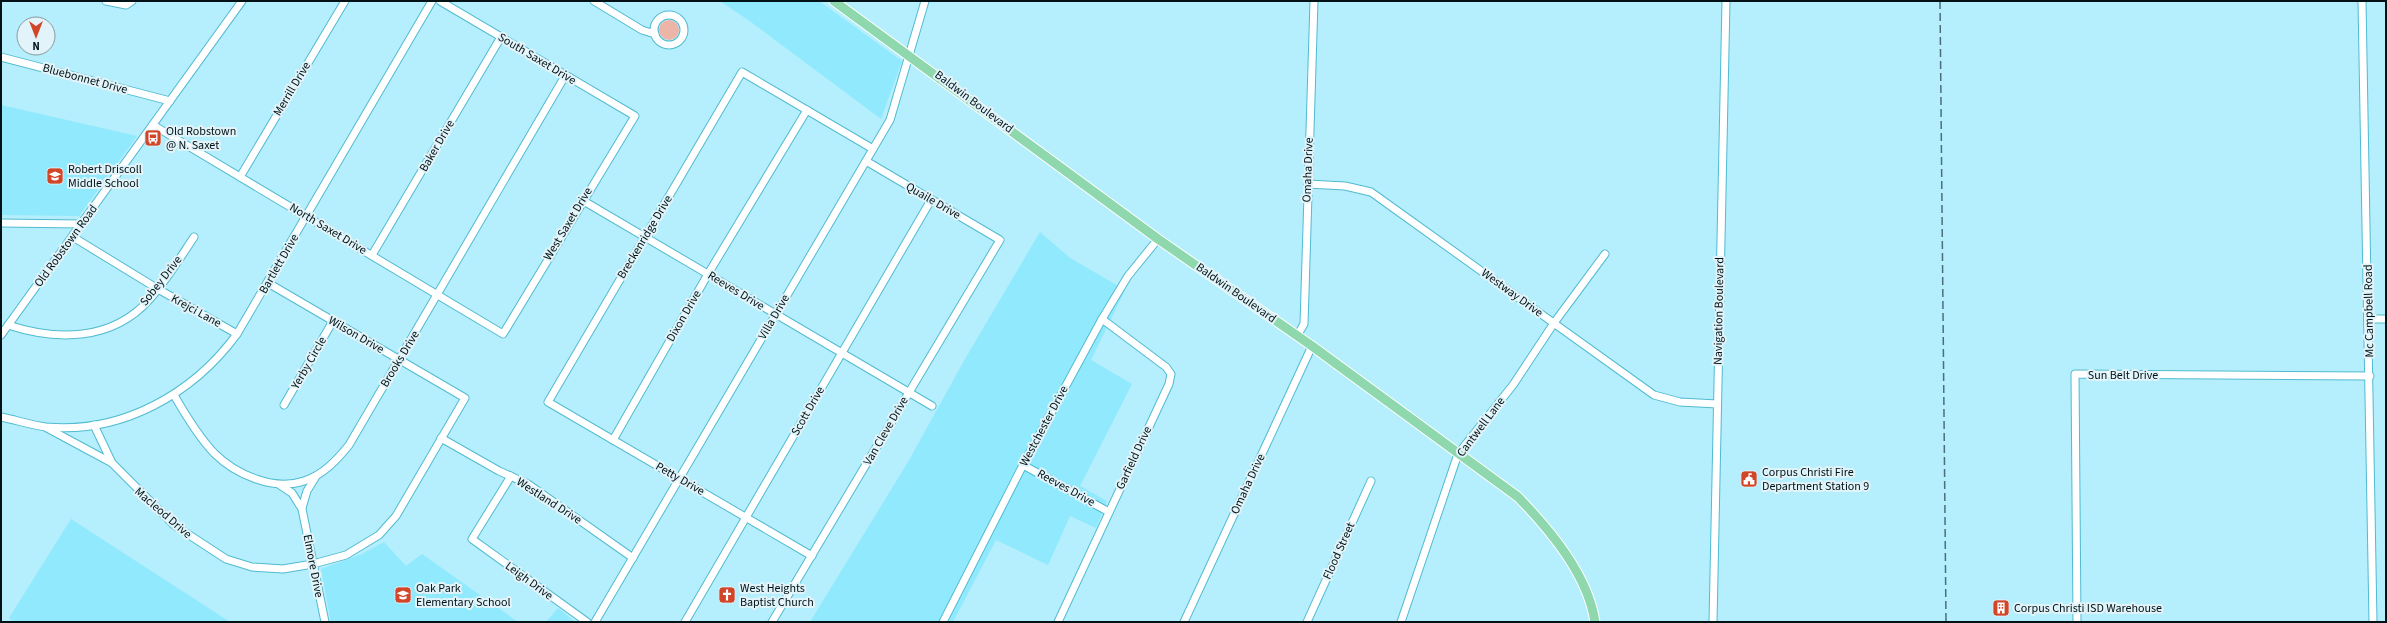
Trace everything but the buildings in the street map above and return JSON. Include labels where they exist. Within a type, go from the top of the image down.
[{"type":"main road","name":"Baldwin Boulevard","points":[[834,1],[910,55],[1158,239],[1312,346],[1518,497],[1545,524],[1563,549],[1581,583],[1595,622]]},
{"type":"street","points":[[106,1],[126,5],[132,1]]},
{"type":"street","name":"Old Robstown Road","points":[[1,335],[242,1]]},
{"type":"street","name":"Merrill Drive","points":[[240,177],[345,1]]},
{"type":"street","name":"Bartlett Drive","points":[[1,417],[45,427],[94,425],[132,415],[174,396],[215,362],[238,334],[432,1]]},
{"type":"street","name":"South Saxet Drive","points":[[440,1],[635,116]]},
{"type":"street","points":[[594,1],[642,30],[655,34],[658,39],[669,45],[680,40],[684,28],[678,18],[666,15],[656,22],[655,34]]},
{"type":"street","name":"Villa Drive","points":[[595,622],[890,120],[925,1]]},
{"type":"street","name":"Omaha Drive","points":[[1297,336],[1304,324],[1314,1]]},
{"type":"street","name":"Navigation Boulevard","points":[[1713,622],[1726,1]]},
{"type":"street","name":"Mc Campbell Road","points":[[2362,1],[2369,319],[2373,622]]},
{"type":"street","name":"Baker Drive","points":[[372,255],[501,37]]},
{"type":"street","name":"Bluebonnet Drive","points":[[1,57],[170,101]]},
{"type":"street","name":"Breckenridge Drive","points":[[548,402],[646,238],[742,72],[807,110]]},
{"type":"street","name":"Brooks Drive","points":[[174,396],[200,438],[216,455],[246,475],[276,483],[298,483],[318,474],[340,456],[349,445],[438,295],[565,76]]},
{"type":"street","points":[[807,110],[873,149]]},
{"type":"street","name":"Dixon Drive","points":[[613,440],[708,274],[807,110]]},
{"type":"street","name":"West Saxet Drive","points":[[503,334],[582,200],[635,116]]},
{"type":"street","name":"North Saxet Drive","points":[[153,125],[503,334]]},
{"type":"street","name":"Quaile Drive","points":[[866,161],[1000,240]]},
{"type":"street","name":"Westway Drive","points":[[1308,184],[1345,186],[1371,192],[1654,395],[1680,402],[1717,404]]},
{"type":"street","name":"Reeves Drive","points":[[582,200],[932,406]]},
{"type":"street","name":"Scott Drive","points":[[685,622],[841,353],[932,200]]},
{"type":"street","points":[[1,223],[82,224]]},
{"type":"street","name":"Krejci Lane","points":[[73,237],[158,289],[238,334]]},
{"type":"street","name":"Sobey Drive","points":[[8,325],[60,336],[92,333],[122,321],[137,311],[158,289],[194,238]]},
{"type":"street","name":"Westchester Drive","points":[[943,622],[1023,465],[1102,319],[1128,276],[1158,239]]},
{"type":"street","name":"Van Cleve Drive","points":[[772,622],[1000,240]]},
{"type":"street","name":"Cantwell Lane","points":[[1401,622],[1458,454],[1513,385],[1554,323],[1606,254]]},
{"type":"street","name":"Wilson Drive","points":[[268,283],[465,398]]},
{"type":"street","name":"Garfield Drive","points":[[1058,622],[1169,384],[1171,374],[1166,366],[1102,319]]},
{"type":"street","points":[[2369,319],[2386,319]]},
{"type":"street","name":"Yerby Circle","points":[[284,404],[333,321]]},
{"type":"street","name":"Omaha Drive","points":[[1184,622],[1312,346]]},
{"type":"street","name":"Sun Belt Drive","points":[[2076,622],[2075,374],[2370,376]]},
{"type":"street","name":"Macleod Drive","points":[[94,425],[112,464],[174,525],[226,558],[245,565],[268,569],[313,564],[346,555],[379,535],[396,516],[465,398]]},
{"type":"street","name":"Petty Drive","points":[[548,402],[812,556]]},
{"type":"street","name":"Bartlett Drive","points":[[45,427],[112,464]]},
{"type":"street","name":"Westland Drive","points":[[441,438],[528,484],[633,558]]},
{"type":"street","name":"Reeves Drive","points":[[1023,465],[1109,512]]},
{"type":"street","name":"Elmore Drive","points":[[302,510],[306,490],[318,474]]},
{"type":"street","name":"Leigh Drive","points":[[511,476],[472,539],[587,622]]},
{"type":"street","name":"Flood Street","points":[[1307,622],[1371,481]]},
{"type":"street","name":"Elmore Drive","points":[[276,483],[292,493],[302,510],[325,622]]},
{"type":"shaded area","points":[[720,1],[819,1],[902,61],[881,119],[751,22]]},
{"type":"shaded area","points":[[669,20],[676,23],[679,30],[676,37],[669,40],[662,37],[659,30],[662,23]]},
{"type":"shaded area","name":"Robert Driscoll Middle School","points":[[1,105],[137,136],[79,216],[1,215]]},
{"type":"shaded area","points":[[1040,232],[1070,258],[1125,290],[1091,360],[1132,384],[1080,486],[1107,501],[1096,528],[1070,516],[1048,565],[996,540],[953,622],[810,622],[908,462],[965,359]]},
{"type":"shaded area","points":[[71,519],[230,622],[14,622],[9,618]]},
{"type":"shaded area","name":"Oak Park Elementary School","points":[[384,542],[406,566],[422,554],[518,622],[331,622],[321,569],[362,554]]},
{"type":"shaded area","points":[[558,608],[575,622],[546,622]]},
{"type":"railway","points":[[1940,1],[1946,622]]},
{"type":"place","name":"Old Robstown @ N. Saxet","points":[[153,138]]},
{"type":"place","name":"Robert Driscoll Middle School","points":[[55,176]]},
{"type":"place","name":"Corpus Christi Fire Department Station 9","points":[[1749,479]]},
{"type":"place","name":"Oak Park Elementary School","points":[[403,595]]},
{"type":"place","name":"West Heights Baptist Church","points":[[727,595]]},
{"type":"place","name":"Corpus Christi ISD Warehouse","points":[[2001,608]]}]
